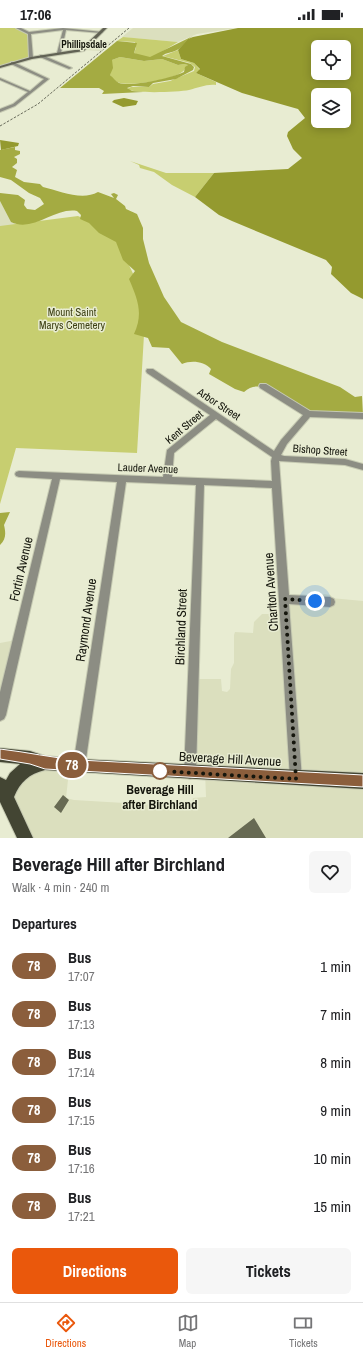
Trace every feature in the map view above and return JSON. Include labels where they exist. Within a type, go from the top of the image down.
[{"type":"main road","points":[[0,67],[31,58],[84,50],[103,30]]},
{"type":"main road","name":"Beverage Hill Avenue","points":[[0,755],[30,758],[45,763],[79,766],[296,779],[363,781]]},
{"type":"main road","points":[[25,838],[3,791],[20,772],[26,768],[45,763]]},
{"type":"street","points":[[18,28],[29,33],[63,28],[103,30]]},
{"type":"street","points":[[59,54],[63,28]]},
{"type":"street","points":[[29,33],[31,58]]},
{"type":"street","points":[[42,56],[70,68]]},
{"type":"street","points":[[0,111],[11,107],[47,78],[12,63]]},
{"type":"street","points":[[0,79],[30,92]]},
{"type":"street","points":[[6,105],[11,107]]},
{"type":"street","name":"Arbor Street","points":[[150,372],[276,456]]},
{"type":"street","points":[[263,386],[308,414],[363,416]]},
{"type":"street","points":[[276,456],[282,445],[308,414]]},
{"type":"street","name":"Kent Street","points":[[167,480],[170,452],[216,415]]},
{"type":"street","name":"Bishop Street","points":[[276,456],[283,459],[345,462],[363,467]]},
{"type":"street","name":"Charlton Avenue","points":[[276,456],[296,779]]},
{"type":"street","name":"Lauder Avenue","points":[[19,474],[277,485]]},
{"type":"street","name":"Fortin Avenue","points":[[0,715],[57,475]]},
{"type":"street","name":"Raymond Avenue","points":[[79,766],[122,478]]},
{"type":"street","name":"Birchland Street","points":[[190,773],[200,482]]},
{"type":"street","points":[[285,599],[330,602]]},
{"type":"shaded area","points":[[133,28],[237,28],[197,34],[178,42],[122,37]]},
{"type":"shaded area","points":[[238,28],[363,28],[363,299],[351,293],[331,274],[332,267],[326,260],[219,215],[195,197],[214,173],[288,169],[302,158],[293,149],[287,136],[288,132],[305,118],[298,109],[242,93],[196,73],[200,69],[194,63],[181,59],[178,50],[188,39]]},
{"type":"shaded area","points":[[93,41],[110,42],[100,51],[84,50]]},
{"type":"shaded area","points":[[124,98],[138,101],[136,105],[123,107],[112,102],[114,100]]},
{"type":"shaded area","points":[[0,140],[19,143],[18,146],[1,150]]},
{"type":"shaded area","points":[[0,201],[11,221],[17,225],[0,227]]},
{"type":"shaded area","points":[[324,594],[331,595],[331,598],[363,601],[363,838],[24,838],[8,794],[18,774],[70,762],[66,798],[74,800],[191,807],[193,798],[206,797],[205,771],[188,768],[191,679],[221,679],[222,691],[227,692],[230,689],[231,669],[234,663],[235,632],[253,633],[254,622],[262,614],[282,614],[283,595],[316,597]]},
{"type":"shaded area","points":[[16,640],[0,700],[0,643]]},
{"type":"green space","points":[[0,28],[20,28],[30,33],[31,57],[0,66]]},
{"type":"green space","points":[[193,36],[188,39],[179,49],[162,56],[191,64],[194,67],[193,70],[176,79],[153,83],[149,87],[133,86],[127,88],[132,91],[143,92],[102,94],[104,91],[99,88],[60,88],[117,41],[137,43],[134,53],[150,57]],"holes":[[[120,57],[144,61],[162,59],[178,65],[188,65],[185,67],[184,72],[142,83],[119,83],[110,75],[113,68],[112,60]]]},
{"type":"green space","points":[[123,37],[178,42],[153,57],[143,57],[134,53],[136,48],[135,42],[117,41]]},
{"type":"green space","points":[[178,50],[181,59],[194,63],[200,70],[196,73],[216,82],[216,85],[167,92],[139,92],[127,89],[131,87],[149,87],[153,84],[170,81],[194,71],[195,67],[190,63],[163,56]]},
{"type":"green space","points":[[120,57],[144,61],[162,59],[178,65],[188,65],[183,72],[170,78],[152,82],[126,84],[117,82],[110,75],[112,60]]},
{"type":"green space","points":[[15,147],[15,150],[20,151],[20,154],[14,157],[17,159],[17,163],[12,167],[17,170],[15,177],[24,182],[40,184],[43,187],[64,193],[85,196],[98,192],[114,198],[111,194],[114,193],[118,195],[116,199],[125,206],[126,209],[137,214],[143,228],[143,239],[149,263],[164,297],[181,322],[222,342],[340,387],[355,397],[362,396],[363,415],[329,415],[310,413],[302,410],[269,389],[252,387],[244,392],[235,389],[209,374],[211,369],[205,364],[193,362],[182,364],[169,348],[152,347],[148,338],[134,334],[139,319],[139,312],[137,299],[129,279],[135,271],[123,260],[116,242],[99,233],[89,223],[80,219],[81,215],[77,211],[60,213],[28,224],[19,225],[11,222],[0,201],[0,193],[18,195],[25,200],[24,205],[27,209],[35,210],[44,204],[40,198],[29,193],[11,180],[0,177],[0,150]]},
{"type":"green space","points":[[130,161],[166,173],[214,173],[195,197],[172,185],[154,172],[140,168],[139,165]]},
{"type":"green space","name":"Mount Saint Marys Cemetery","points":[[78,216],[95,224],[119,244],[146,301],[137,453],[16,448],[0,504],[0,226]]},
{"type":"green space","points":[[10,512],[4,525],[5,534],[0,545],[0,513]]},
{"type":"building","points":[[63,795],[69,800],[61,813],[54,807]]},
{"type":"building","points":[[254,818],[266,838],[228,838]]},
{"type":"railway","points":[[0,126],[38,104],[129,28]]},
{"type":"bus line","name":"78","points":[[0,755],[30,758],[45,763],[79,766],[296,779],[363,781]]},
{"type":"place","name":"Beverage Hill after Birchland","points":[[160,771]]},
{"type":"district","name":"Phillipsdale","points":[[84,44]]},
{"type":"route","points":[[160,771],[296,779],[285,599],[315,601]]}]
